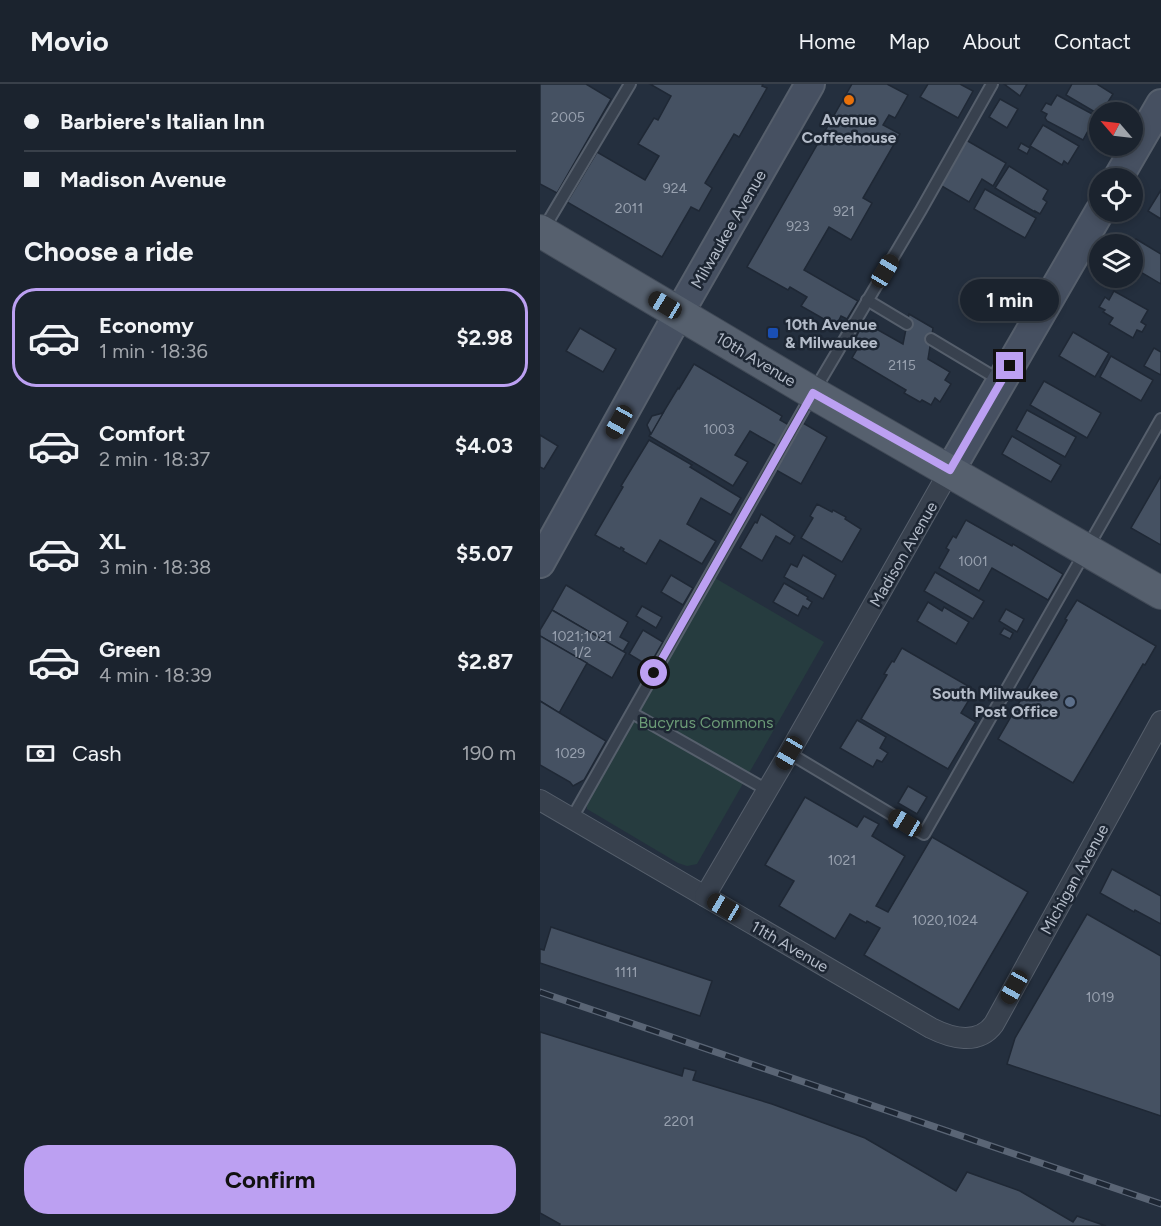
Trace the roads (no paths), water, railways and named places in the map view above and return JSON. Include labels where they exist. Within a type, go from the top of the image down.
[{"type":"main road","name":"10th Avenue","points":[[541,233],[1161,593]]},
{"type":"street","name":"Milwaukee Avenue","points":[[540,563],[810,84]]},
{"type":"street","points":[[1124,168],[1161,104]]},
{"type":"street","name":"Madison Avenue","points":[[705,896],[1094,222]]},
{"type":"street","name":"Michigan Avenue","points":[[983,1034],[994,1024],[1161,721]]},
{"type":"street","name":"11th Avenue","points":[[540,800],[931,1028],[969,1039],[983,1034]]},
{"type":"lane","points":[[541,233],[630,84]]},
{"type":"lane","points":[[572,818],[813,393],[927,200],[992,84]]},
{"type":"lane","points":[[867,300],[907,324]]},
{"type":"lane","points":[[932,339],[1001,381]]},
{"type":"lane","points":[[789,753],[924,834],[1161,419]]},
{"type":"lane","points":[[632,712],[767,790]]},
{"type":"railway","points":[[540,992],[1161,1204]]},
{"type":"place","name":"Avenue Coffeehouse","points":[[849,100]]},
{"type":"place","name":"10th Avenue & Milwaukee","points":[[773,333]]},
{"type":"place","name":"South Milwaukee Post Office","points":[[1070,702]]},
{"type":"park label","name":"Bucyrus Commons","points":[[706,722]]}]
